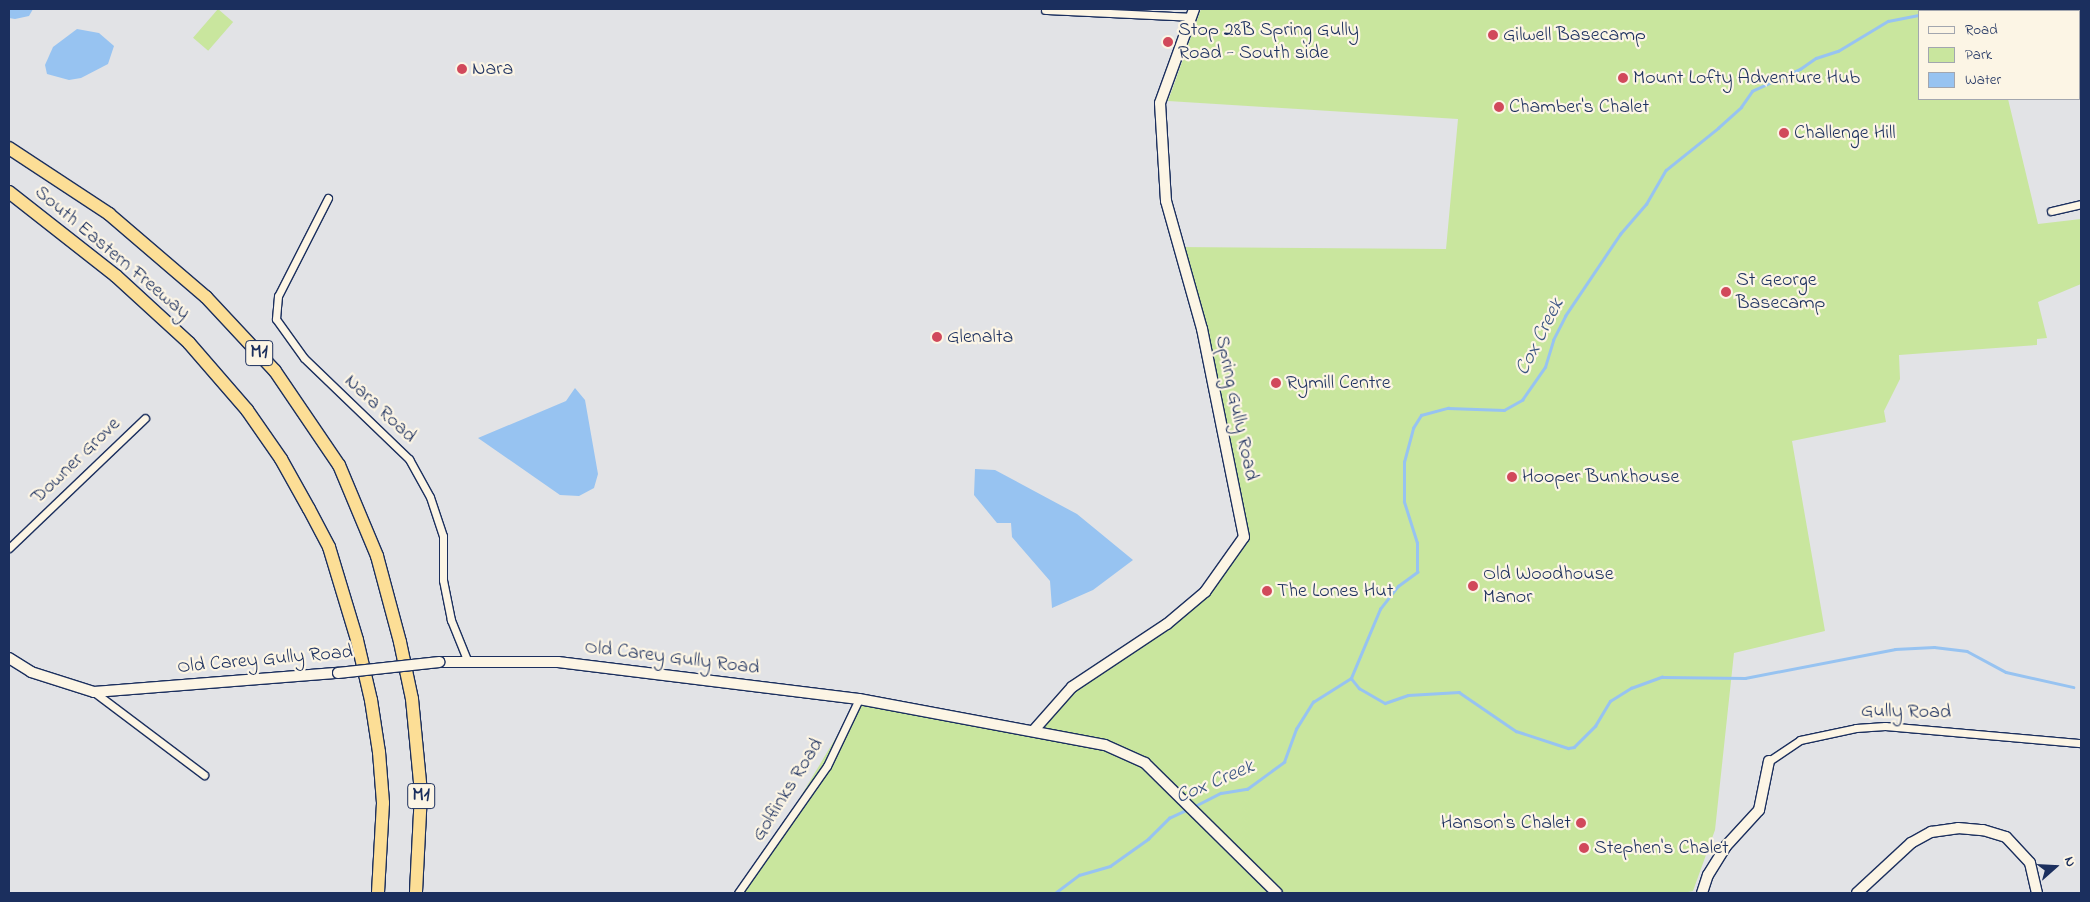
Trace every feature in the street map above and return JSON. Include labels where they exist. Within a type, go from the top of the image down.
[{"type":"highway","name":"South Eastern Freeway","points":[[9,148],[109,214],[206,297],[275,371],[339,465],[377,556],[400,642],[412,699],[421,793],[416,893]]},
{"type":"highway","name":"South Eastern Freeway","points":[[9,192],[116,276],[189,343],[247,410],[281,459],[309,509],[331,555],[357,640],[371,700],[380,752],[383,804],[378,893]]},
{"type":"main road","name":"Spring Gully Road","points":[[1034,730],[1072,687],[1166,624],[1205,592],[1244,538],[1202,329],[1166,201],[1160,103],[1193,13]]},
{"type":"main road","name":"Old Carey Gully Road","points":[[9,658],[31,672],[94,692],[338,673],[439,662],[558,662],[859,699],[1034,730],[1105,745],[1145,763],[1188,803],[1277,893]]},
{"type":"main road","name":"Gully Road","points":[[1702,893],[1708,875],[1726,846],[1759,810],[1769,761]]},
{"type":"main road","points":[[1857,893],[1911,843],[1931,832],[1958,828],[1983,830],[2006,837],[2030,863],[2037,893]]},
{"type":"street","points":[[1045,10],[1193,13]]},
{"type":"street","name":"Nara Road","points":[[328,198],[278,296],[276,319],[304,358],[410,459],[430,497],[443,536],[443,580],[451,620],[468,662]]},
{"type":"street","points":[[2051,211],[2081,204]]},
{"type":"street","name":"Downer Grove","points":[[9,548],[145,418]]},
{"type":"street","points":[[94,692],[204,775]]},
{"type":"street","name":"Golflinks Road","points":[[738,893],[827,766],[859,699]]},
{"type":"street","name":"Gully Road","points":[[1769,761],[1800,740],[1856,728],[1885,726],[2081,743]]},
{"type":"green space","points":[[218,9],[233,22],[208,51],[193,38]]},
{"type":"green space","points":[[1201,9],[1987,9],[1918,10],[1918,100],[2008,100],[2038,224],[2081,219],[2081,284],[2038,302],[2047,338],[2037,339],[2037,345],[1899,355],[1900,379],[1884,411],[1886,422],[1792,441],[1825,631],[1734,653],[1715,830],[1693,891],[1683,893],[743,893],[859,699],[1034,730],[1072,687],[1205,592],[1244,537],[1202,329],[1177,247],[1446,249],[1458,119],[1168,101]]},
{"type":"water","points":[[9,9],[33,9],[29,16],[15,19],[9,18]]},
{"type":"water","points":[[77,29],[99,33],[114,46],[108,64],[81,78],[69,80],[47,74],[45,65],[53,47]]},
{"type":"water","points":[[575,388],[585,400],[598,474],[594,488],[579,496],[560,495],[478,438],[566,401]]},
{"type":"water","points":[[975,469],[995,470],[1077,514],[1133,560],[1093,590],[1052,608],[1050,581],[1012,537],[1011,523],[997,523],[974,495]]},
{"type":"waterway","name":"Cox Creek","points":[[1193,807],[1221,793],[1247,789],[1284,762],[1296,729],[1313,702],[1351,678],[1380,609],[1398,586],[1417,572],[1417,543],[1404,502],[1404,462],[1413,428],[1421,415],[1448,408],[1504,410],[1522,400],[1545,367],[1553,340],[1565,316],[1620,234],[1646,204],[1666,170],[1741,107],[1752,91],[1800,69],[1816,58],[1838,51],[1888,21],[1918,15]]},
{"type":"waterway","points":[[1351,678],[1359,688],[1385,703],[1408,695],[1459,692],[1516,731],[1568,748],[1574,747],[1595,726],[1610,701],[1631,688],[1662,677],[1745,678],[1895,649],[1934,647],[1967,651],[2006,672],[2073,687]]},
{"type":"waterway","name":"Cox Creek","points":[[1055,893],[1079,875],[1110,866],[1148,839],[1169,818],[1188,809]]},
{"type":"place","name":"Gilwell Basecamp","points":[[1493,35]]},
{"type":"place","name":"Stop 28B Spring Gully Road - South side","points":[[1168,42]]},
{"type":"place","name":"Nara","points":[[462,69]]},
{"type":"place","name":"Mount Lofty Adventure Hub","points":[[1623,78]]},
{"type":"place","name":"Chamber's Chalet","points":[[1499,107]]},
{"type":"place","name":"Challenge Hill","points":[[1784,133]]},
{"type":"place","name":"St George Basecamp","points":[[1726,292]]},
{"type":"place","name":"Glenalta","points":[[937,337]]},
{"type":"place","name":"Rymill Centre","points":[[1276,383]]},
{"type":"place","name":"Hooper Bunkhouse","points":[[1512,477]]},
{"type":"place","name":"Old Woodhouse Manor","points":[[1473,586]]},
{"type":"place","name":"The Lones Hut","points":[[1267,591]]},
{"type":"place","name":"Hanson's Chalet","points":[[1581,823]]},
{"type":"place","name":"Stephen's Chalet","points":[[1584,848]]}]
